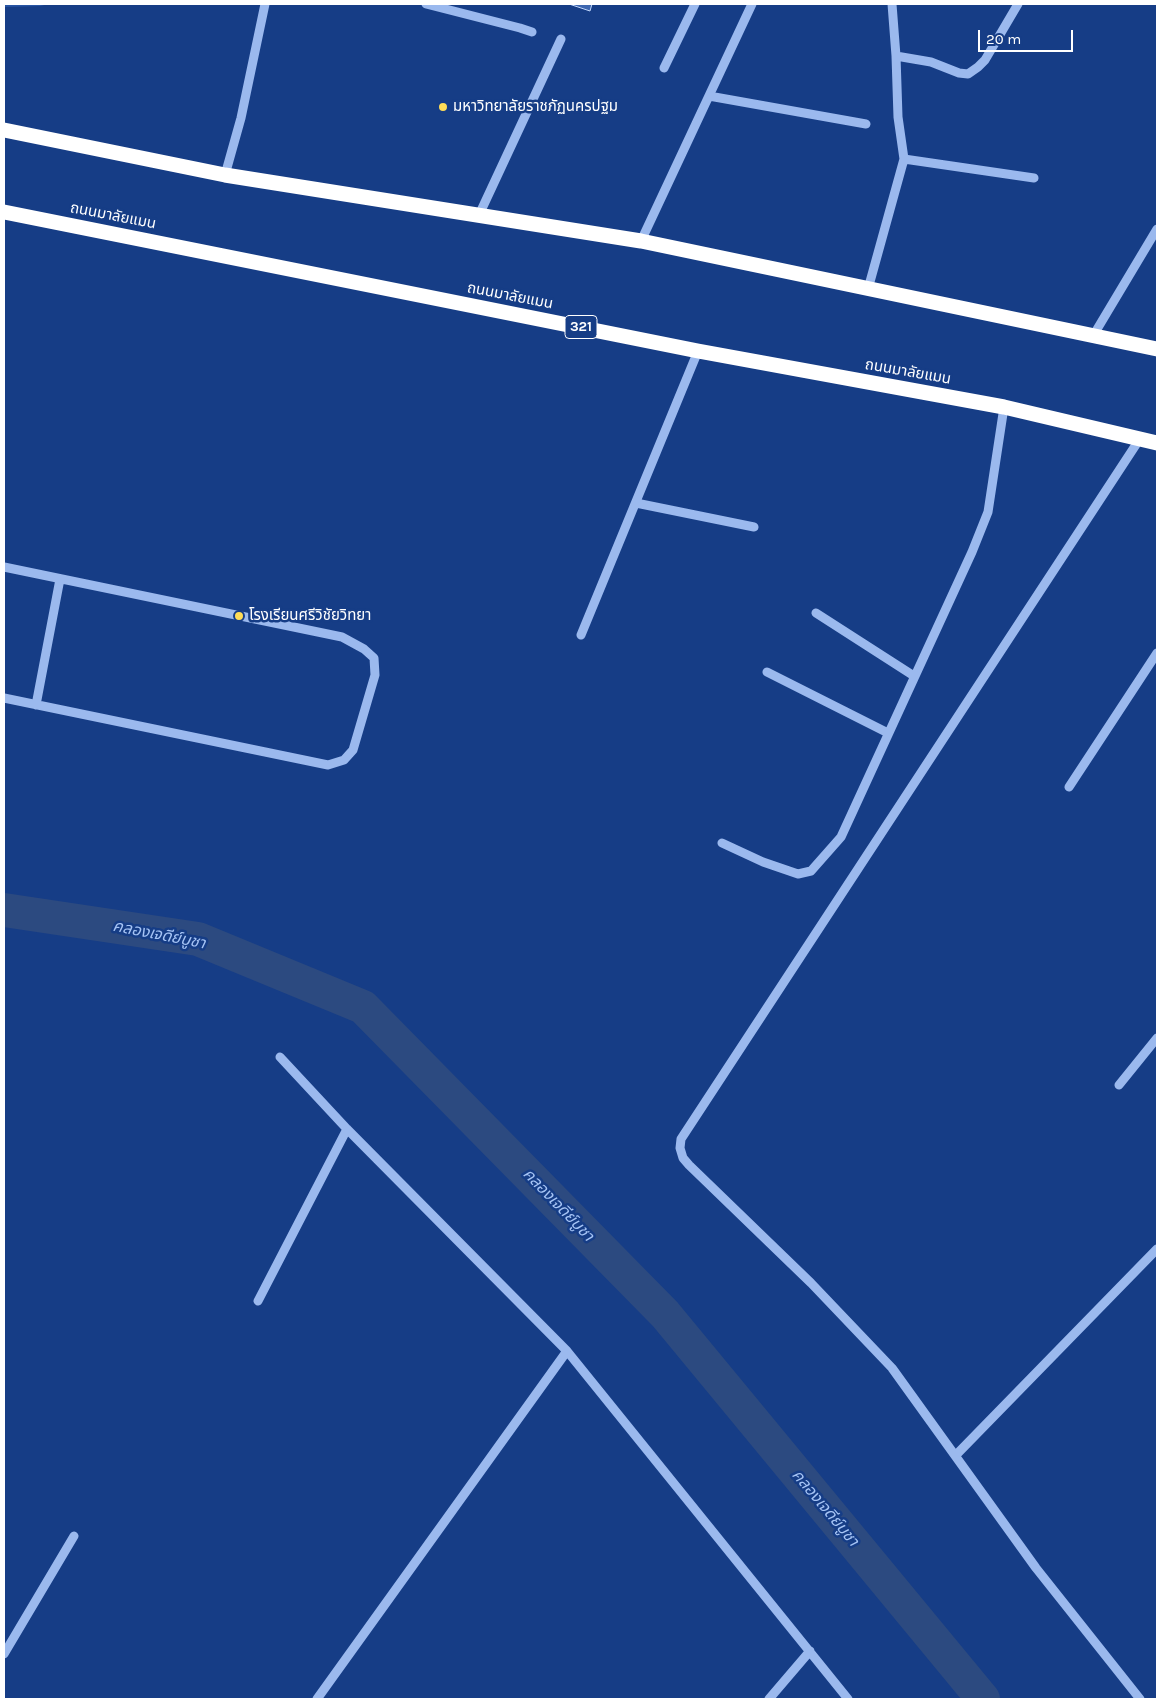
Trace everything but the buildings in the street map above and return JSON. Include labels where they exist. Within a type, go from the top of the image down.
[{"type":"highway","points":[[4,130],[225,175],[641,241],[1157,349]]},
{"type":"highway","name":"ถนนมาลัยแมน","points":[[4,212],[698,351],[1004,407],[1157,443]]},
{"type":"street","points":[[225,175],[242,118],[265,4]]},
{"type":"street","points":[[426,4],[532,32]]},
{"type":"street","points":[[664,68],[695,4]]},
{"type":"street","points":[[641,241],[752,4]]},
{"type":"street","points":[[868,288],[904,159],[898,117],[892,4]]},
{"type":"street","points":[[896,56],[931,62],[959,73],[968,74],[978,68],[985,60],[1018,4]]},
{"type":"street","points":[[479,215],[561,40]]},
{"type":"street","points":[[709,96],[866,124]]},
{"type":"street","points":[[904,159],[1034,178]]},
{"type":"street","points":[[1093,336],[1157,229]]},
{"type":"street","points":[[581,635],[698,351]]},
{"type":"street","points":[[722,843],[763,862],[798,874],[811,871],[841,837],[972,552],[988,512],[1004,407]]},
{"type":"street","points":[[1139,440],[681,1139],[680,1148],[684,1158],[811,1283],[892,1368],[1036,1568],[1140,1699]]},
{"type":"street","points":[[636,503],[754,527]]},
{"type":"street","points":[[4,568],[342,637],[364,649],[374,658],[376,676],[353,750],[344,760],[328,765],[4,698]]},
{"type":"street","points":[[36,705],[60,579]]},
{"type":"street","points":[[816,613],[914,676]]},
{"type":"street","points":[[1069,787],[1157,653]]},
{"type":"street","points":[[767,672],[888,733]]},
{"type":"street","points":[[1119,1085],[1157,1038]]},
{"type":"street","points":[[280,1057],[347,1129],[567,1351],[847,1699]]},
{"type":"street","points":[[258,1301],[347,1129]]},
{"type":"street","points":[[956,1455],[1157,1249]]},
{"type":"street","points":[[321,1698],[567,1351]]},
{"type":"street","points":[[4,1654],[74,1536]]},
{"type":"street","points":[[769,1699],[810,1651]]},
{"type":"shaded area","points":[[4,4],[49,4],[4,7]]},
{"type":"waterway","name":"คลองเจดีย์บูชา","points":[[4,910],[198,939],[363,1007],[665,1314],[983,1699]]},
{"type":"place","name":"มหาวิทยาลัยราชภัฏนครปฐม","points":[[443,107]]},
{"type":"place","name":"โรงเรียนศรีวิชัยวิทยา","points":[[239,616]]}]
